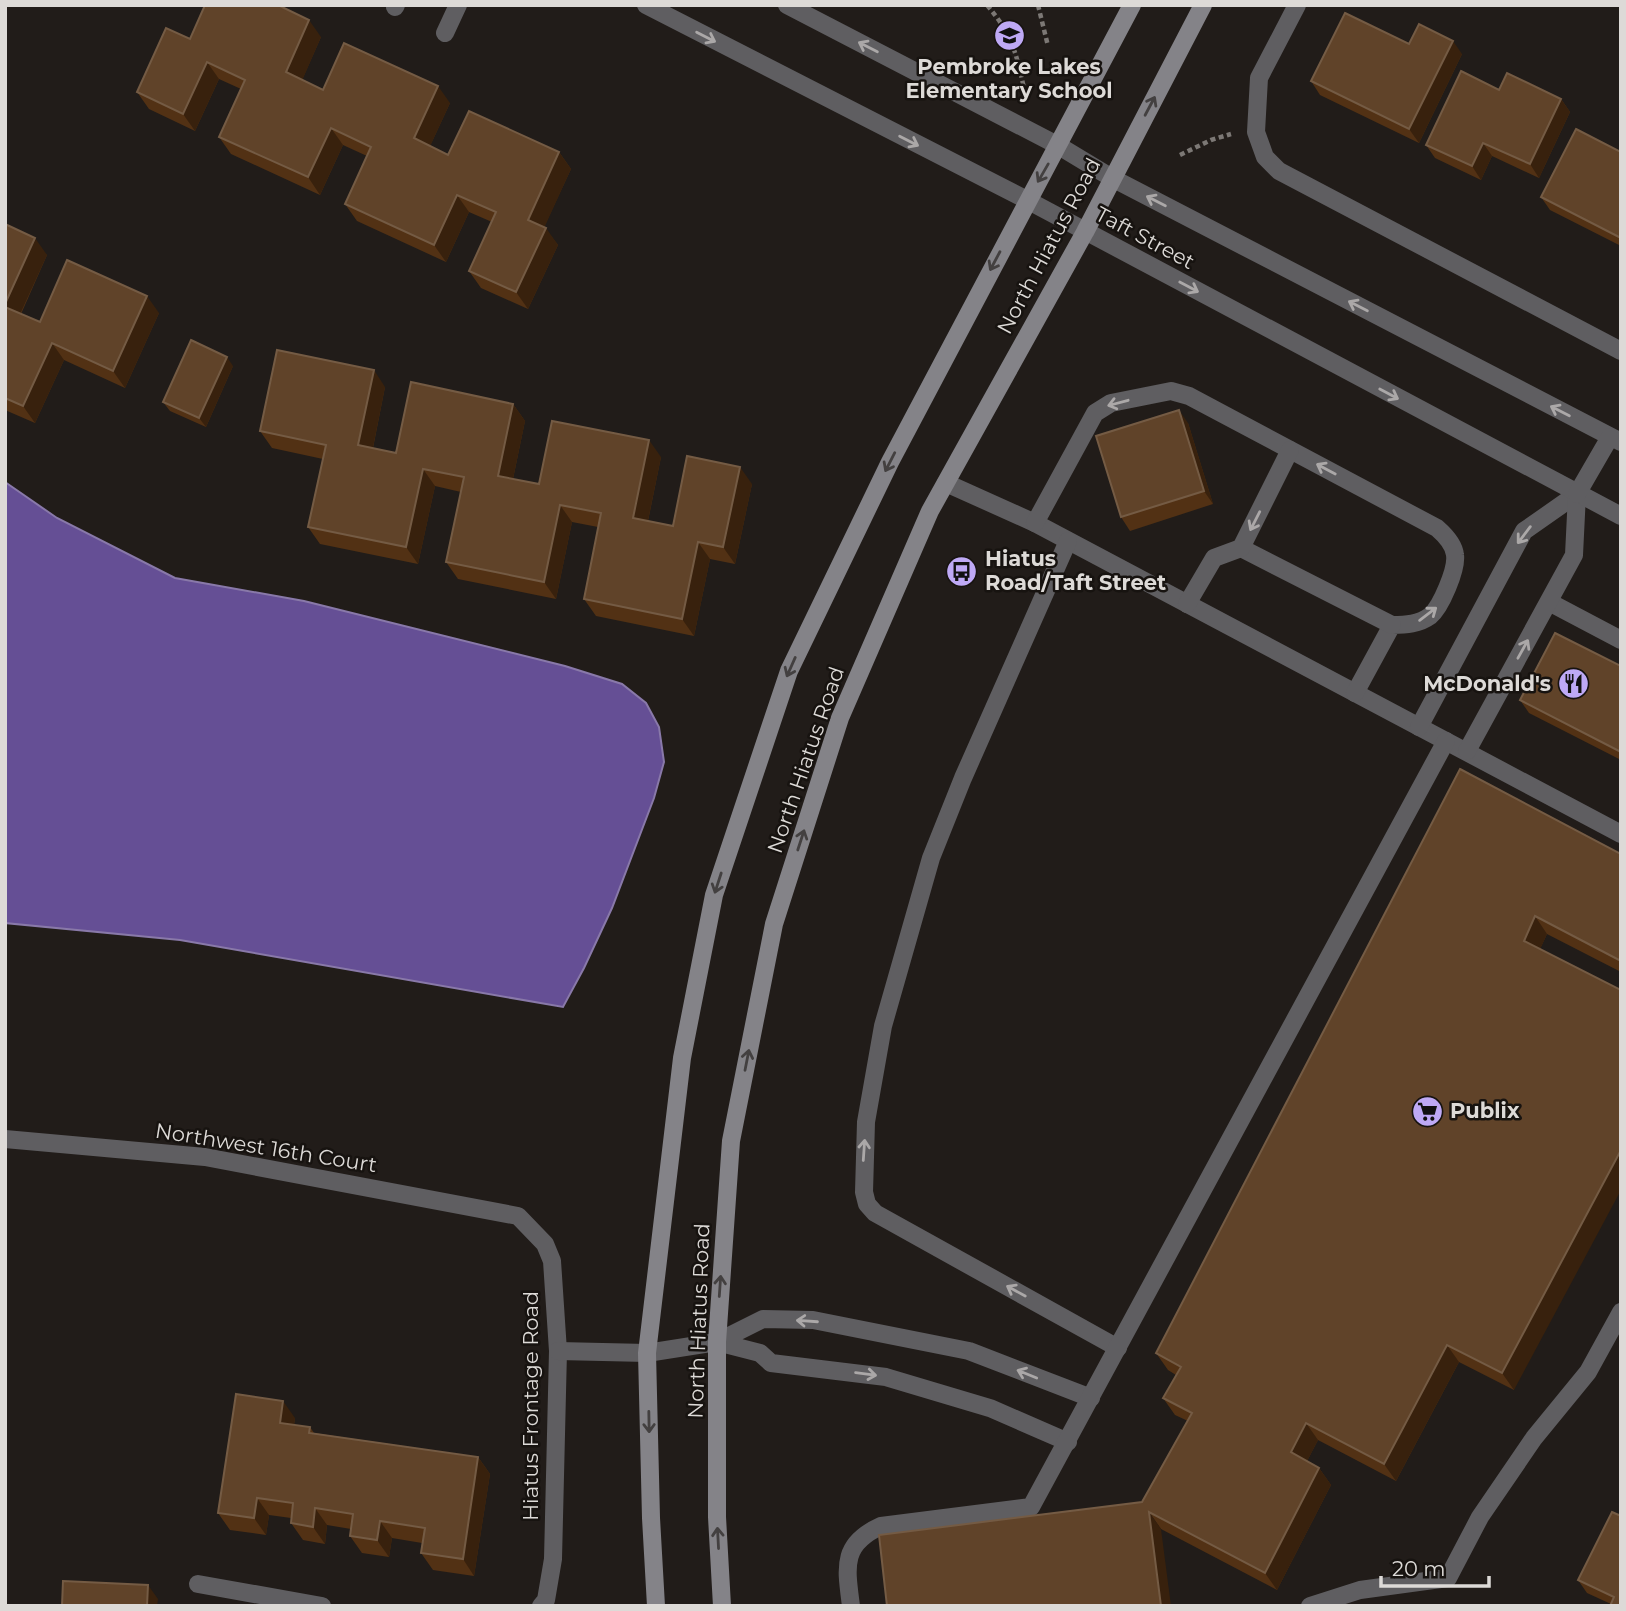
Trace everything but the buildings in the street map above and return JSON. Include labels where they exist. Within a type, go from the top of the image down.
[{"type":"main road","name":"North Hiatus Road","points":[[656,1606],[651,1518],[648,1353],[682,1058],[718,881],[789,671],[890,462],[1132,5]]},
{"type":"main road","name":"North Hiatus Road","points":[[722,1606],[717,1517],[716,1342],[731,1141],[774,924],[840,718],[930,511],[1085,232],[1203,5]]},
{"type":"street","points":[[445,33],[458,5]]},
{"type":"street","name":"Taft Street","points":[[646,5],[1027,200],[1621,516]]},
{"type":"street","name":"Taft Street","points":[[787,5],[1059,146],[1112,178],[1615,439]]},
{"type":"street","points":[[1297,5],[1259,78],[1256,132],[1265,157],[1279,172],[1621,351]]},
{"type":"street","points":[[1035,523],[1095,413],[1111,403],[1171,391],[1189,396],[1437,528],[1452,545],[1456,560],[1441,603],[1431,615],[1409,625],[1392,625],[1241,548]]},
{"type":"street","points":[[1419,727],[1524,531],[1577,494],[1615,439]]},
{"type":"street","points":[[1187,604],[1213,558],[1241,548],[1290,450]]},
{"type":"street","points":[[946,483],[1035,523],[1621,834]]},
{"type":"street","points":[[1467,751],[1574,555],[1577,494]]},
{"type":"street","points":[[1068,541],[963,778],[931,859],[883,1026],[866,1122],[864,1192],[867,1204],[875,1213],[1118,1348]]},
{"type":"street","points":[[1549,602],[1621,640]]},
{"type":"street","points":[[1355,693],[1392,625]]},
{"type":"street","points":[[851,1606],[848,1564],[852,1547],[863,1534],[881,1526],[1031,1507],[1446,741]]},
{"type":"street","name":"Northwest 16th Court","points":[[5,1139],[205,1157],[518,1216]]},
{"type":"street","name":"Hiatus Frontage Road","points":[[518,1216],[545,1244],[552,1261],[558,1351],[553,1559],[546,1600],[541,1606]]},
{"type":"street","points":[[1310,1606],[1360,1590],[1448,1578],[1480,1517],[1534,1438],[1588,1372],[1621,1312]]},
{"type":"street","points":[[558,1351],[648,1353],[716,1342],[763,1318],[813,1320],[970,1351],[1091,1398]]},
{"type":"street","points":[[716,1342],[760,1353],[771,1363],[886,1377],[990,1408],[1068,1442]]},
{"type":"street","points":[[198,1584],[322,1606]]},
{"type":"path","points":[[987,5],[1003,24],[1016,50],[1024,88]]},
{"type":"path","points":[[1038,5],[1048,46]]},
{"type":"path","points":[[1180,155],[1211,139],[1234,134]]},
{"type":"shaded area","points":[[5,482],[57,518],[175,578],[304,601],[565,666],[622,684],[646,703],[659,727],[664,762],[654,798],[612,908],[563,1007],[180,940],[5,923]]},
{"type":"place","name":"Pembroke Lakes Elementary School","points":[[1009,35]]},
{"type":"place","name":"Hiatus Road/Taft Street","points":[[962,571]]},
{"type":"place","name":"McDonald's","points":[[1574,684]]},
{"type":"place","name":"Publix","points":[[1427,1111]]}]
